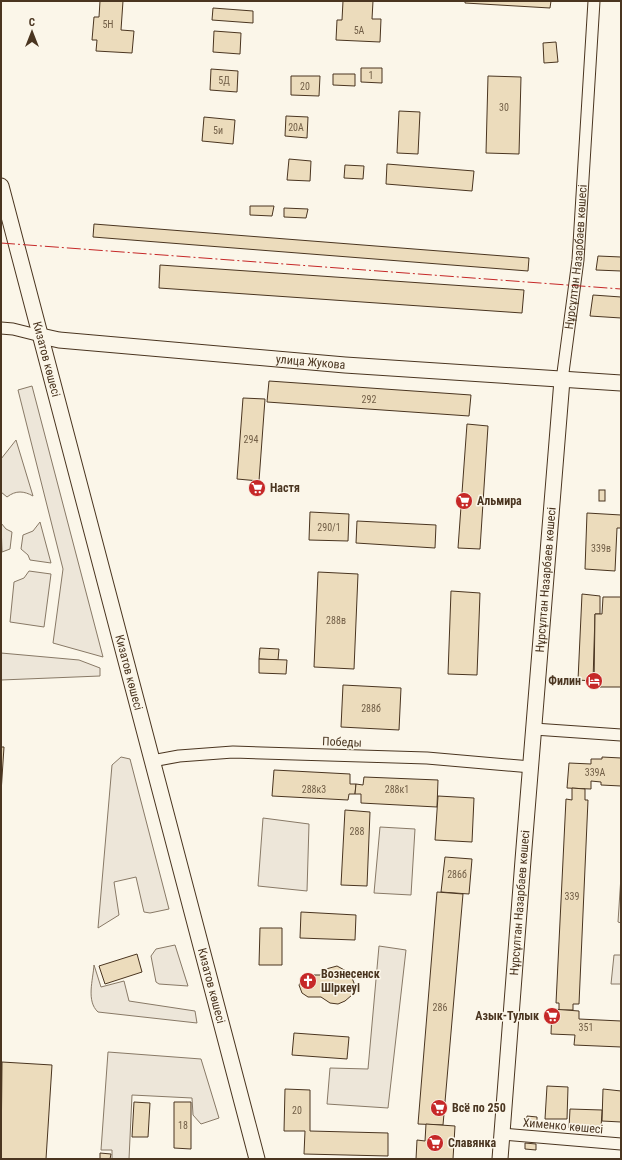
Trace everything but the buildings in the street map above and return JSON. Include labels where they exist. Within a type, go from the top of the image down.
[{"type":"main road","name":"Кизатов көшесі","points":[[1,186],[257,1159]]},
{"type":"main road","name":"улица Жукова","points":[[41,336],[59,340],[345,365],[621,384]]},
{"type":"main road","name":"Нұрсұлтан Назарбаев көшесі","points":[[500,1159],[562,380]]},
{"type":"street","name":"Нұрсұлтан Назарбаев көшесі","points":[[562,380],[578,260],[594,1]]},
{"type":"street","name":"улица Жукова","points":[[1,328],[14,329],[41,336]]},
{"type":"street","points":[[534,729],[621,735]]},
{"type":"street","name":"Победы","points":[[152,761],[179,756],[233,752],[427,758],[531,767]]},
{"type":"street","name":"Хименко көшесі","points":[[502,1134],[621,1144]]},
{"type":"shaded area","points":[[32,386],[103,657],[53,643],[63,569],[18,390]]},
{"type":"shaded area","points":[[16,440],[33,496],[20,492],[14,493],[7,497],[1,492],[1,459]]},
{"type":"shaded area","points":[[40,522],[51,563],[30,560],[28,555],[21,549],[23,535],[33,531]]},
{"type":"shaded area","points":[[1,523],[6,529],[12,532],[10,549],[2,552]]},
{"type":"shaded area","points":[[29,571],[51,574],[44,627],[10,622],[14,582],[24,578]]},
{"type":"shaded area","points":[[1,653],[79,660],[100,668],[100,676],[1,680]]},
{"type":"shaded area","points":[[121,757],[130,759],[169,909],[150,913],[144,912],[136,877],[114,882],[119,915],[98,928],[112,765]]},
{"type":"shaded area","points":[[263,818],[309,824],[307,891],[258,886]]},
{"type":"shaded area","points":[[380,827],[415,829],[411,895],[374,893]]},
{"type":"shaded area","points":[[621,876],[621,923],[618,922]]},
{"type":"shaded area","points":[[175,945],[188,986],[159,984],[156,982],[151,956],[156,949]]},
{"type":"shaded area","points":[[379,946],[406,950],[388,1108],[327,1104],[330,1068],[368,1069]]},
{"type":"shaded area","points":[[614,955],[621,955],[621,984],[611,984]]},
{"type":"shaded area","points":[[94,965],[101,987],[124,981],[129,1001],[195,1011],[197,1023],[98,1012],[94,1007],[91,996]]},
{"type":"shaded area","points":[[108,1052],[201,1059],[219,1118],[201,1124],[193,1115],[192,1098],[132,1095],[129,1159],[112,1159],[112,1150],[101,1150]]},
{"type":"power","points":[[1,243],[621,289]]},
{"type":"place","name":"Настя","points":[[257,488]]},
{"type":"place","name":"Альмира","points":[[464,501]]},
{"type":"place","name":"Филин","points":[[594,681]]},
{"type":"place","name":"Вознесенск Шіркеуі","points":[[308,981]]},
{"type":"place","name":"Азык-Тулык","points":[[552,1016]]},
{"type":"place","name":"Всё по 250","points":[[439,1108]]},
{"type":"place","name":"Славянка","points":[[435,1143]]}]
